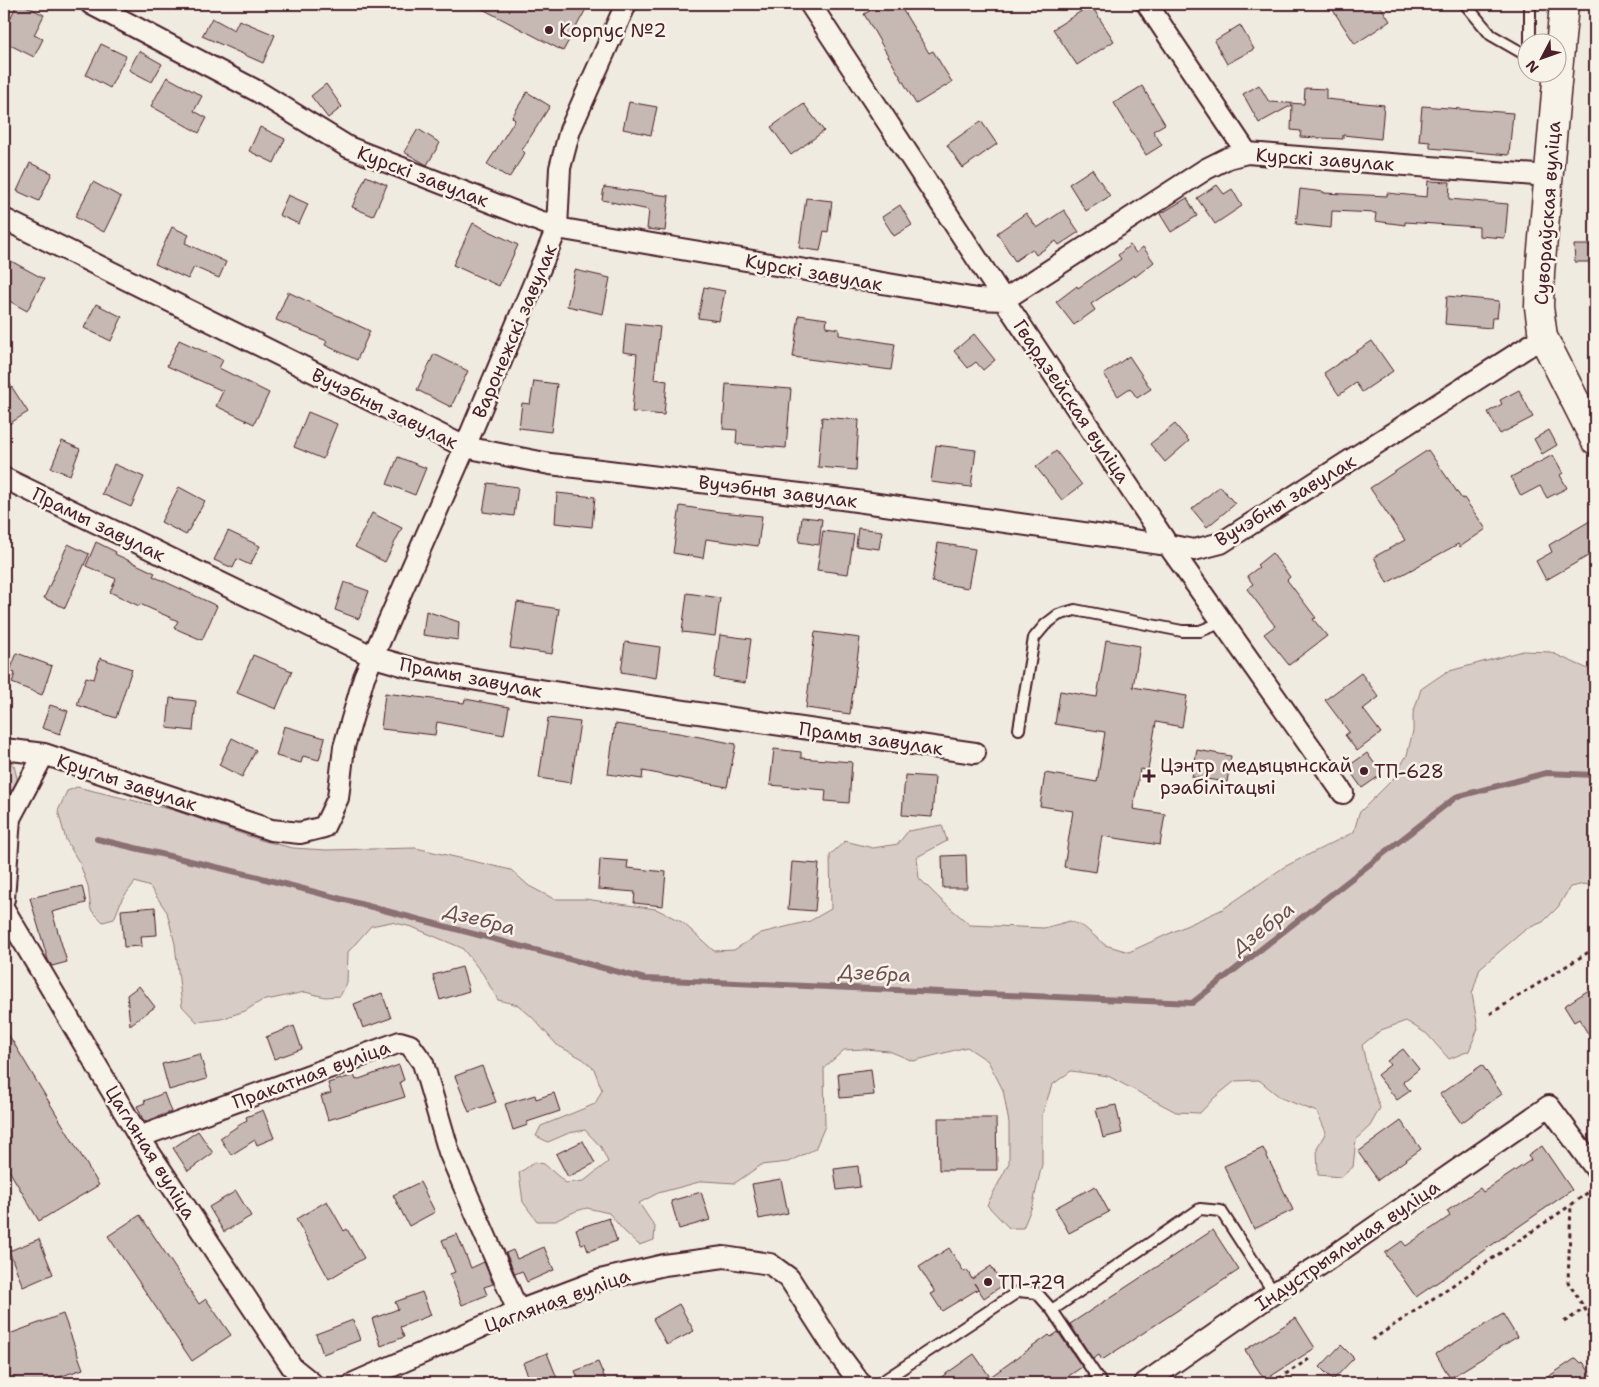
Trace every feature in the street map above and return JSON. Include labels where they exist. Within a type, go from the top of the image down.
[{"type":"main road","name":"Сувораўская вуліца","points":[[1561,32],[1564,4]]},
{"type":"main road","name":"Сувораўская вуліца","points":[[1556,82],[1540,272],[1539,307],[1543,336],[1595,440]]},
{"type":"street","name":"Курскі завулак","points":[[91,4],[257,91],[348,147],[557,228],[952,296],[1004,300],[1206,169],[1228,158],[1247,153],[1549,176]]},
{"type":"street","name":"Варонежскі завулак","points":[[300,834],[324,827],[338,798],[344,747],[364,677],[465,448],[557,228],[560,168],[570,130],[626,4]]},
{"type":"street","name":"Гвардзейская вуліца","points":[[810,4],[1004,300],[1168,545],[1343,792]]},
{"type":"street","points":[[1147,4],[1247,153]]},
{"type":"street","name":"Вучэбны завулак","points":[[4,219],[465,448],[550,464],[842,499],[1194,550],[1221,543],[1543,336]]},
{"type":"street","name":"Прамы завулак","points":[[4,478],[374,657],[419,670],[518,687],[975,753]]},
{"type":"street","points":[[4,749],[44,754]]},
{"type":"street","name":"Круглы завулак","points":[[4,899],[10,818],[44,754],[271,830],[300,834]]},
{"type":"street","name":"Цагляная вуліца","points":[[4,909],[139,1137],[292,1368],[312,1383]]},
{"type":"street","name":"Пракатная вуліца","points":[[139,1137],[400,1042],[410,1045],[422,1063],[449,1152],[518,1311]]},
{"type":"street","name":"Індустрыяльная вуліца","points":[[1145,1383],[1274,1293],[1320,1265],[1549,1106],[1595,1168]]},
{"type":"street","name":"Цагляная вуліца","points":[[354,1383],[518,1311],[600,1280],[664,1264],[724,1257],[770,1264],[789,1278],[834,1348],[860,1383]]},
{"type":"lane","points":[[1465,4],[1491,35],[1516,49]]},
{"type":"lane","points":[[1530,4],[1530,32]]},
{"type":"lane","points":[[1019,729],[1034,638],[1045,625],[1058,615],[1075,610],[1182,631],[1200,631],[1223,622]]},
{"type":"lane","points":[[1052,1310],[1200,1209],[1221,1211],[1274,1293]]},
{"type":"lane","points":[[880,1383],[1019,1291],[1037,1293],[1052,1310],[1101,1383]]},
{"type":"path","points":[[1490,1014],[1595,948]]},
{"type":"path","points":[[1372,1340],[1595,1187]]},
{"type":"path","points":[[1571,1205],[1568,1282],[1595,1325]]},
{"type":"path","points":[[1564,1322],[1584,1308]]},
{"type":"path","points":[[1272,1383],[1309,1359]]},
{"type":"shaded area","points":[[1523,651],[1550,652],[1595,672],[1595,888],[1585,884],[1570,887],[1558,907],[1543,922],[1526,929],[1480,968],[1472,994],[1478,1028],[1469,1051],[1449,1059],[1427,1034],[1406,1021],[1381,1030],[1362,1045],[1369,1077],[1380,1108],[1370,1126],[1356,1139],[1353,1167],[1341,1177],[1318,1175],[1317,1148],[1326,1132],[1317,1112],[1281,1098],[1259,1080],[1235,1081],[1214,1098],[1200,1113],[1176,1112],[1108,1076],[1071,1071],[1052,1085],[1042,1115],[1042,1164],[1033,1204],[1023,1228],[1009,1228],[987,1205],[1009,1163],[1009,1123],[1003,1090],[988,1061],[967,1047],[913,1061],[889,1051],[844,1050],[824,1068],[825,1126],[815,1149],[788,1162],[761,1165],[735,1183],[703,1181],[658,1193],[639,1203],[655,1227],[654,1240],[639,1245],[609,1213],[587,1208],[555,1221],[537,1221],[523,1202],[519,1173],[535,1162],[544,1164],[566,1183],[584,1181],[608,1162],[601,1147],[585,1130],[569,1133],[548,1142],[536,1136],[541,1126],[595,1104],[602,1090],[594,1069],[583,1059],[557,1045],[532,1017],[518,1005],[498,1000],[483,974],[462,948],[412,927],[391,922],[371,926],[348,952],[347,983],[340,996],[325,997],[305,992],[261,1001],[245,1011],[221,1019],[197,1022],[182,1006],[175,944],[167,912],[150,887],[135,882],[122,899],[114,919],[103,922],[91,910],[88,886],[80,864],[66,840],[58,811],[67,791],[77,787],[173,810],[260,840],[293,848],[326,850],[416,848],[511,870],[529,886],[554,899],[585,899],[656,909],[682,922],[714,951],[734,950],[761,933],[810,921],[831,909],[830,855],[845,841],[873,848],[898,844],[908,831],[942,825],[947,841],[917,857],[919,878],[970,925],[1044,928],[1070,921],[1084,927],[1105,945],[1129,952],[1223,909],[1284,867],[1354,832],[1359,813],[1393,779],[1407,755],[1413,731],[1413,714],[1421,689],[1446,672]]},
{"type":"shaded area","points":[[4,757],[14,766],[18,782],[4,810]]},
{"type":"building","points":[[17,4],[22,4],[44,15],[34,35],[43,39],[34,57],[4,42],[4,32]]},
{"type":"building","name":"Корпус №2","points":[[473,4],[576,4],[586,9],[563,51]]},
{"type":"building","points":[[882,4],[899,4],[929,53],[933,51],[952,82],[916,104],[864,14]]},
{"type":"building","points":[[1329,4],[1379,4],[1390,21],[1355,44]]},
{"type":"building","points":[[1091,5],[1114,41],[1077,65],[1053,29]]},
{"type":"building","points":[[212,18],[234,30],[239,20],[275,35],[263,63],[202,36]]},
{"type":"building","points":[[1240,25],[1254,49],[1227,64],[1214,41]]},
{"type":"building","points":[[101,44],[126,56],[110,88],[86,75]]},
{"type":"building","points":[[139,51],[162,64],[152,82],[129,70]]},
{"type":"building","points":[[167,77],[202,96],[194,111],[207,118],[199,133],[151,106]]},
{"type":"building","points":[[326,84],[342,107],[328,118],[311,96]]},
{"type":"building","points":[[1259,85],[1269,102],[1304,104],[1305,88],[1326,89],[1326,99],[1384,105],[1381,139],[1343,135],[1343,139],[1300,137],[1301,131],[1291,130],[1292,105],[1259,123],[1243,94]]},
{"type":"building","points":[[1142,86],[1165,124],[1153,131],[1162,145],[1146,155],[1114,103]]},
{"type":"building","points":[[527,92],[550,106],[522,150],[525,153],[509,178],[487,164],[515,120],[512,117]]},
{"type":"building","points":[[629,102],[657,107],[651,135],[623,129]]},
{"type":"building","points":[[804,104],[824,131],[791,155],[771,127]]},
{"type":"building","points":[[1422,106],[1513,113],[1509,155],[1430,148],[1430,142],[1419,141]]},
{"type":"building","points":[[981,121],[997,144],[963,168],[947,145]]},
{"type":"building","points":[[260,127],[285,139],[274,163],[249,151]]},
{"type":"building","points":[[418,129],[440,143],[427,165],[404,152]]},
{"type":"building","points":[[30,163],[52,173],[39,201],[17,191]]},
{"type":"building","points":[[1092,169],[1110,196],[1086,211],[1069,184]]},
{"type":"building","points":[[366,176],[387,185],[373,216],[352,207]]},
{"type":"building","points":[[1428,181],[1450,182],[1449,199],[1508,204],[1505,238],[1479,236],[1479,227],[1405,222],[1405,225],[1375,221],[1376,213],[1332,211],[1331,228],[1296,224],[1300,189],[1324,193],[1387,196],[1387,193],[1427,197]]},
{"type":"building","points":[[93,182],[121,197],[104,232],[75,217]]},
{"type":"building","points":[[1217,185],[1224,194],[1232,189],[1242,206],[1215,224],[1197,198]]},
{"type":"building","points":[[604,187],[669,196],[665,231],[647,229],[649,210],[602,200]]},
{"type":"building","points":[[288,195],[308,204],[299,224],[279,215]]},
{"type":"building","points":[[806,198],[832,201],[828,232],[824,231],[820,251],[799,248]]},
{"type":"building","points":[[1187,198],[1197,216],[1171,232],[1160,214]]},
{"type":"building","points":[[900,205],[912,225],[894,236],[882,217]]},
{"type":"building","points":[[1064,210],[1079,232],[1059,245],[1056,241],[1036,255],[1032,249],[1015,261],[997,233],[1026,213],[1037,228]]},
{"type":"building","points":[[473,223],[518,245],[499,286],[453,265]]},
{"type":"building","points":[[172,227],[189,235],[185,243],[226,262],[219,278],[194,267],[188,279],[155,264]]},
{"type":"building","points":[[1130,245],[1136,253],[1143,247],[1154,262],[1135,277],[1134,275],[1091,304],[1095,310],[1074,325],[1056,302],[1077,286],[1078,288],[1121,259],[1118,255]]},
{"type":"building","points":[[1574,245],[1595,245],[1595,262],[1575,262]]},
{"type":"building","points":[[11,261],[44,279],[27,311],[4,298],[4,274]]},
{"type":"building","points":[[575,270],[610,278],[603,314],[567,306]]},
{"type":"building","points":[[704,287],[725,291],[719,321],[698,318]]},
{"type":"building","points":[[288,292],[370,331],[357,360],[325,345],[327,341],[276,320]]},
{"type":"building","points":[[1447,296],[1499,301],[1497,318],[1492,318],[1491,328],[1445,324]]},
{"type":"building","points":[[96,304],[122,317],[111,341],[84,328]]},
{"type":"building","points":[[799,315],[827,319],[826,327],[839,329],[839,335],[895,344],[891,370],[793,357]]},
{"type":"building","points":[[626,323],[660,327],[654,379],[667,381],[664,415],[632,412],[637,354],[623,352]]},
{"type":"building","points":[[974,334],[995,360],[983,370],[976,362],[968,368],[954,351]]},
{"type":"building","points":[[179,340],[223,360],[219,368],[269,393],[254,424],[216,406],[223,391],[167,366]]},
{"type":"building","points":[[1372,341],[1393,371],[1362,392],[1356,383],[1339,395],[1324,373]]},
{"type":"building","points":[[434,354],[468,371],[451,407],[417,390]]},
{"type":"building","points":[[1129,356],[1151,389],[1137,398],[1130,388],[1118,396],[1104,374]]},
{"type":"building","points":[[4,375],[28,412],[4,427]]},
{"type":"building","points":[[534,381],[557,384],[551,432],[519,428],[522,403],[530,404]]},
{"type":"building","points":[[726,384],[791,389],[786,448],[736,444],[737,430],[723,429]]},
{"type":"building","points":[[1519,390],[1533,417],[1500,434],[1488,412],[1502,404],[1500,400]]},
{"type":"building","points":[[308,412],[337,424],[323,459],[294,447]]},
{"type":"building","points":[[822,417],[859,420],[856,470],[818,467]]},
{"type":"building","points":[[1175,424],[1189,441],[1165,462],[1150,444]]},
{"type":"building","points":[[1549,430],[1557,445],[1542,454],[1534,439]]},
{"type":"building","points":[[62,441],[80,449],[70,475],[51,468]]},
{"type":"building","points":[[936,445],[976,450],[971,487],[931,482]]},
{"type":"building","points":[[1428,450],[1462,499],[1464,498],[1486,529],[1460,547],[1458,544],[1387,583],[1374,557],[1405,540],[1370,488]]},
{"type":"building","points":[[1056,451],[1082,485],[1062,500],[1036,467]]},
{"type":"building","points":[[1553,455],[1563,473],[1560,475],[1567,488],[1547,498],[1540,486],[1521,496],[1511,477]]},
{"type":"building","points":[[398,457],[426,468],[415,495],[387,484]]},
{"type":"building","points":[[114,464],[144,477],[131,507],[102,494]]},
{"type":"building","points":[[488,483],[518,487],[514,516],[483,512]]},
{"type":"building","points":[[1220,486],[1235,504],[1207,527],[1192,509]]},
{"type":"building","points":[[179,487],[205,501],[186,535],[161,522]]},
{"type":"building","points":[[557,493],[595,497],[592,527],[555,523]]},
{"type":"building","points":[[680,506],[762,516],[758,546],[706,539],[703,558],[673,553]]},
{"type":"building","points":[[372,513],[402,528],[385,562],[355,547]]},
{"type":"building","points":[[802,517],[822,519],[819,545],[799,542]]},
{"type":"building","points":[[1595,518],[1595,552],[1546,580],[1536,561],[1552,552],[1549,545]]},
{"type":"building","points":[[858,528],[882,531],[879,549],[856,546]]},
{"type":"building","points":[[228,531],[260,546],[250,565],[237,559],[233,568],[214,560]]},
{"type":"building","points":[[823,531],[854,535],[848,574],[817,570]]},
{"type":"building","points":[[96,542],[116,552],[115,554],[155,573],[153,576],[217,606],[202,640],[174,628],[178,621],[140,604],[139,606],[110,592],[116,579],[86,566]]},
{"type":"building","points":[[938,543],[975,549],[968,588],[932,582]]},
{"type":"building","points":[[68,544],[89,554],[65,608],[44,598]]},
{"type":"building","points":[[1272,553],[1290,577],[1287,580],[1316,618],[1313,619],[1327,636],[1289,665],[1264,634],[1275,626],[1247,589],[1253,584],[1247,576],[1259,567],[1257,565]]},
{"type":"building","points":[[344,582],[369,591],[359,619],[335,610]]},
{"type":"building","points":[[687,593],[720,598],[715,636],[682,632]]},
{"type":"building","points":[[517,602],[559,609],[552,654],[510,648]]},
{"type":"building","points":[[426,611],[459,622],[458,640],[423,635]]},
{"type":"building","points":[[815,632],[860,638],[850,714],[806,708]]},
{"type":"building","points":[[720,635],[751,639],[745,683],[714,678]]},
{"type":"building","points":[[1106,640],[1140,646],[1133,687],[1187,696],[1182,727],[1156,722],[1148,770],[1140,769],[1133,809],[1165,814],[1160,845],[1102,836],[1096,872],[1064,867],[1073,811],[1040,806],[1045,773],[1097,782],[1105,732],[1055,724],[1060,691],[1097,697]]},
{"type":"building","points":[[625,642],[660,647],[656,678],[621,672]]},
{"type":"building","points":[[17,653],[52,666],[42,695],[12,683],[15,673],[10,671]]},
{"type":"building","points":[[253,655],[292,671],[276,709],[237,693]]},
{"type":"building","points":[[100,658],[132,669],[116,718],[77,705],[86,677],[94,679]]},
{"type":"building","points":[[1361,673],[1379,697],[1363,709],[1381,733],[1357,751],[1345,735],[1349,732],[1325,700]]},
{"type":"building","points":[[385,693],[464,703],[465,699],[509,707],[504,735],[437,722],[435,735],[381,729]]},
{"type":"building","points":[[170,698],[196,701],[193,731],[167,728]]},
{"type":"building","points":[[50,705],[68,711],[60,734],[42,728]]},
{"type":"building","points":[[548,718],[580,722],[571,783],[539,778]]},
{"type":"building","points":[[615,724],[679,733],[736,744],[727,787],[643,771],[642,779],[608,774]]},
{"type":"building","points":[[284,726],[325,738],[319,760],[303,756],[301,763],[276,756]]},
{"type":"building","points":[[232,738],[256,750],[242,777],[219,765]]},
{"type":"building","points":[[774,749],[801,752],[801,758],[852,762],[849,803],[825,801],[826,790],[770,785]]},
{"type":"building","points":[[1197,750],[1231,756],[1227,782],[1192,777]]},
{"type":"building","name":"ТП-628","points":[[1367,753],[1382,774],[1362,788],[1347,767]]},
{"type":"building","points":[[905,775],[935,777],[932,817],[902,815]]},
{"type":"building","points":[[966,855],[967,888],[943,888],[942,856]]},
{"type":"building","points":[[600,859],[628,861],[627,868],[666,872],[663,906],[634,903],[635,892],[598,889]]},
{"type":"building","points":[[792,862],[819,864],[815,911],[788,909]]},
{"type":"building","points":[[82,886],[86,903],[52,912],[67,962],[52,966],[48,960],[30,898]]},
{"type":"building","points":[[155,907],[157,935],[141,936],[142,946],[124,947],[121,910]]},
{"type":"building","points":[[462,967],[469,991],[440,1000],[433,975]]},
{"type":"building","points":[[139,986],[155,1007],[130,1025],[127,995]]},
{"type":"building","points":[[1595,986],[1595,1045],[1579,1019],[1574,1022],[1564,1006]]},
{"type":"building","points":[[382,993],[391,1018],[363,1028],[354,1004]]},
{"type":"building","points":[[294,1026],[302,1049],[274,1059],[266,1037]]},
{"type":"building","points":[[4,1027],[99,1185],[39,1221],[4,1162]]},
{"type":"building","points":[[1403,1049],[1419,1069],[1403,1082],[1410,1091],[1397,1100],[1377,1075],[1390,1065],[1387,1061]]},
{"type":"building","points":[[200,1054],[207,1079],[169,1090],[162,1064]]},
{"type":"building","points":[[399,1065],[404,1080],[400,1082],[405,1097],[328,1120],[321,1096],[331,1093],[328,1083],[354,1075],[356,1080]]},
{"type":"building","points":[[1482,1065],[1502,1094],[1461,1123],[1440,1094]]},
{"type":"building","points":[[482,1066],[496,1102],[469,1112],[455,1076]]},
{"type":"building","points":[[871,1069],[874,1095],[840,1098],[838,1073]]},
{"type":"building","points":[[164,1093],[171,1112],[144,1122],[137,1106]]},
{"type":"building","points":[[554,1093],[560,1111],[527,1122],[528,1125],[513,1130],[505,1104],[535,1095],[536,1099]]},
{"type":"building","points":[[1116,1105],[1122,1133],[1103,1138],[1096,1109]]},
{"type":"building","points":[[263,1110],[274,1138],[257,1145],[255,1140],[231,1155],[220,1138],[247,1120],[246,1117]]},
{"type":"building","points":[[938,1118],[996,1118],[997,1170],[939,1170]]},
{"type":"building","points":[[1401,1121],[1421,1149],[1378,1180],[1358,1152]]},
{"type":"building","points":[[198,1131],[213,1153],[188,1171],[173,1148]]},
{"type":"building","points":[[583,1141],[595,1163],[568,1177],[556,1154]]},
{"type":"building","points":[[1542,1146],[1572,1190],[1416,1297],[1385,1253],[1402,1241],[1406,1246],[1450,1216],[1447,1211],[1480,1188],[1483,1192],[1531,1160],[1528,1156]]},
{"type":"building","points":[[1263,1148],[1293,1210],[1254,1229],[1224,1166]]},
{"type":"building","points":[[858,1166],[860,1187],[837,1190],[834,1169]]},
{"type":"building","points":[[781,1179],[788,1213],[759,1219],[752,1184]]},
{"type":"building","points":[[420,1182],[435,1212],[409,1226],[393,1195]]},
{"type":"building","points":[[1095,1186],[1109,1212],[1069,1233],[1055,1208]]},
{"type":"building","points":[[236,1191],[251,1216],[224,1232],[209,1207]]},
{"type":"building","points":[[701,1192],[710,1220],[679,1229],[671,1201]]},
{"type":"building","points":[[327,1201],[344,1231],[347,1229],[364,1258],[329,1279],[296,1219]]},
{"type":"building","points":[[140,1215],[199,1304],[206,1299],[231,1335],[192,1361],[108,1236]]},
{"type":"building","points":[[609,1218],[617,1241],[588,1251],[585,1243],[581,1244],[576,1229]]},
{"type":"building","points":[[1213,1230],[1239,1270],[1102,1360],[1099,1355],[1093,1359],[1070,1324]]},
{"type":"building","points":[[457,1234],[471,1268],[484,1262],[493,1284],[484,1287],[487,1295],[462,1305],[450,1274],[455,1272],[442,1240]]},
{"type":"building","points":[[39,1239],[53,1274],[23,1287],[9,1251]]},
{"type":"building","points":[[544,1247],[554,1270],[527,1282],[522,1271],[515,1274],[506,1253],[513,1250],[517,1259]]},
{"type":"building","points":[[949,1248],[964,1272],[967,1270],[972,1279],[991,1266],[1003,1285],[984,1298],[978,1289],[942,1311],[931,1294],[935,1292],[919,1267]]},
{"type":"building","points":[[422,1292],[431,1315],[400,1327],[404,1337],[381,1346],[372,1319],[398,1309],[395,1302]]},
{"type":"building","points":[[679,1304],[694,1331],[667,1345],[653,1319]]},
{"type":"building","points":[[63,1314],[83,1369],[41,1383],[4,1383],[4,1336]]},
{"type":"building","points":[[1503,1314],[1517,1337],[1450,1378],[1436,1354]]},
{"type":"building","points":[[1296,1318],[1315,1348],[1265,1380],[1245,1350]]},
{"type":"building","points":[[353,1320],[360,1340],[323,1354],[316,1334]]},
{"type":"building","points":[[1058,1332],[1082,1367],[1058,1383],[933,1383],[974,1354],[990,1377],[1049,1335],[1051,1337]]},
{"type":"building","points":[[1341,1345],[1354,1358],[1333,1380],[1320,1367]]},
{"type":"building","points":[[547,1353],[559,1383],[531,1383],[523,1363]]},
{"type":"building","points":[[1576,1358],[1581,1363],[1583,1362],[1595,1383],[1539,1383]]},
{"type":"building","points":[[598,1362],[607,1383],[580,1383],[575,1371]]},
{"type":"waterway","name":"Дзебра","points":[[97,839],[254,876],[645,979],[1192,1003],[1456,797],[1546,773],[1595,775]]},
{"type":"place","name":"Корпус №2","points":[[549,30]]},
{"type":"place","name":"ТП-628","points":[[1364,771]]},
{"type":"place","name":"Цэнтр медыцынскай рэабілітацыі","points":[[1149,776]]},
{"type":"place","name":"ТП-729","points":[[988,1282]]}]
